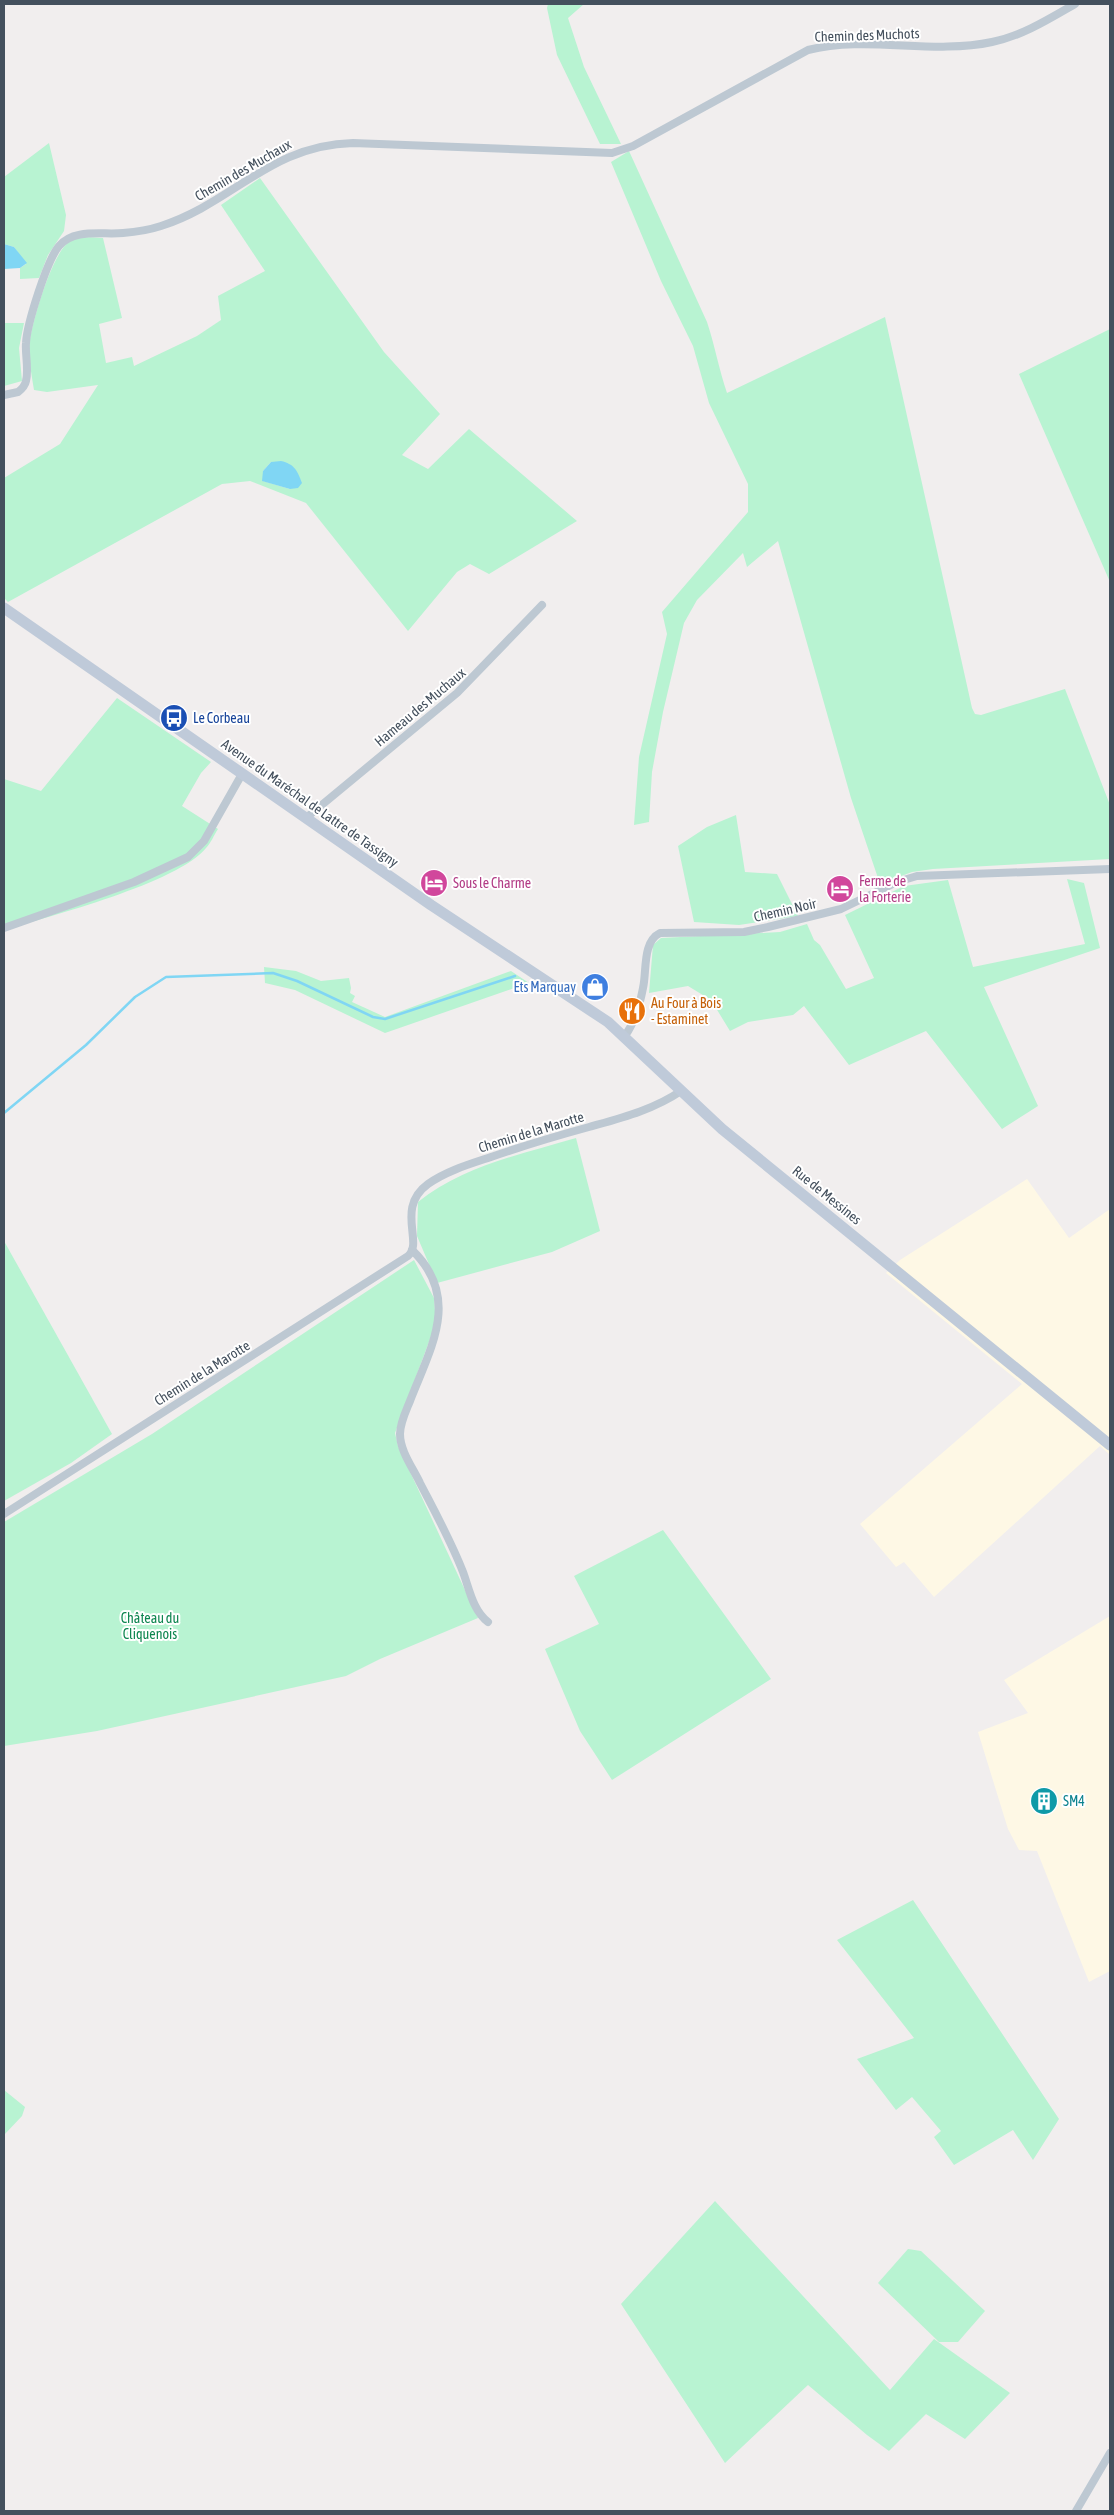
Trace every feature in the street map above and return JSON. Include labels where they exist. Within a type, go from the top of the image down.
[{"type":"main road","name":"Avenue du Maréchal de Lattre de Tassigny","points":[[4,608],[526,969]]},
{"type":"main road","name":"Rue de Messines","points":[[526,969],[592,1011],[625,1036],[681,1092],[744,1147],[1110,1445]]},
{"type":"street","name":"Chemin des Muchots","points":[[617,152],[632,146],[808,50],[832,46],[955,46],[986,44],[1018,35],[1075,4]]},
{"type":"street","name":"Chemin des Muchaux","points":[[4,395],[18,392],[26,382],[26,343],[30,322],[55,252],[62,243],[71,237],[84,234],[136,232],[169,224],[207,205],[274,163],[317,146],[353,142],[599,154],[617,152]]},
{"type":"street","name":"Hameau des Muchaux","points":[[306,818],[458,693],[542,605]]},
{"type":"street","points":[[4,928],[134,882],[175,865],[198,849],[242,774]]},
{"type":"street","name":"Chemin Noir","points":[[625,1036],[630,1028],[642,994],[648,946],[653,938],[660,933],[744,932],[768,927],[841,910],[897,882],[917,876],[1110,869]]},
{"type":"street","name":"Chemin de la Marotte","points":[[4,1514],[408,1256],[412,1250],[410,1218],[412,1205],[418,1194],[433,1181],[486,1158],[646,1110],[681,1092]]},
{"type":"street","points":[[412,1250],[423,1263],[432,1280],[439,1300],[440,1317],[433,1343],[402,1422],[401,1442],[454,1553],[476,1607],[488,1622]]},
{"type":"street","points":[[1076,2511],[1110,2453]]},
{"type":"shaded area","points":[[1027,1179],[1069,1238],[1110,1209],[1110,1455],[1100,1446],[934,1597],[904,1562],[896,1567],[860,1524],[1022,1384],[886,1273],[900,1260]]},
{"type":"shaded area","points":[[1110,1616],[1110,1971],[1089,1982],[1037,1851],[1019,1850],[1008,1829],[978,1732],[1028,1713],[1004,1680]]},
{"type":"green space","points":[[548,4],[584,4],[568,18],[584,67],[621,144],[600,144],[557,55],[547,8]]},
{"type":"green space","points":[[49,143],[66,215],[64,231],[48,255],[39,278],[20,279],[20,268],[26,264],[14,247],[4,244],[4,177]]},
{"type":"green space","points":[[629,151],[707,322],[727,393],[885,317],[972,708],[975,714],[981,715],[1065,689],[1110,805],[1110,859],[933,869],[912,872],[880,884],[851,798],[778,541],[747,567],[743,553],[697,600],[684,623],[663,712],[652,772],[649,822],[634,825],[639,757],[667,634],[662,612],[748,512],[748,484],[709,403],[693,346],[661,281],[611,162]]},
{"type":"green space","points":[[260,178],[384,352],[440,414],[402,455],[428,469],[469,429],[577,521],[489,574],[470,564],[457,572],[408,631],[306,503],[250,481],[222,484],[8,602],[4,598],[4,478],[60,444],[98,385],[47,392],[34,390],[29,348],[30,338],[43,291],[56,260],[62,249],[69,242],[77,238],[103,238],[122,318],[99,324],[106,363],[132,357],[134,366],[197,336],[221,320],[218,296],[265,271],[221,205]],"holes":[[[271,462],[290,489],[263,481],[263,471]]]},
{"type":"green space","points":[[4,323],[24,323],[19,348],[22,381],[4,386]]},
{"type":"green space","points":[[1110,329],[1110,582],[1019,374]]},
{"type":"green space","points":[[117,698],[211,762],[201,773],[182,806],[218,829],[206,848],[191,861],[169,874],[112,897],[4,930],[4,779],[41,791]]},
{"type":"green space","points":[[736,815],[745,872],[777,874],[798,916],[739,925],[694,922],[678,846],[707,827]]},
{"type":"green space","points":[[1067,879],[1084,883],[1100,948],[984,987],[1038,1106],[1002,1129],[926,1031],[849,1065],[804,1006],[793,1015],[748,1022],[730,1031],[711,1000],[688,986],[649,993],[653,945],[661,938],[780,932],[807,924],[814,940],[820,945],[846,989],[874,978],[845,915],[904,886],[948,880],[973,967],[1085,944]]},
{"type":"green space","points":[[264,967],[296,971],[321,981],[349,978],[350,993],[355,996],[352,1002],[385,1017],[511,971],[529,983],[385,1033],[295,990],[265,983]]},
{"type":"green space","points":[[576,1138],[600,1231],[552,1252],[437,1283],[417,1236],[418,1202],[454,1179],[474,1170],[494,1162]]},
{"type":"green space","points":[[4,1241],[112,1434],[71,1463],[4,1501]]},
{"type":"green space","name":"Château du Cliquenois","points":[[414,1260],[434,1298],[436,1323],[395,1433],[398,1446],[478,1618],[380,1659],[346,1676],[97,1731],[4,1746],[4,1522],[152,1434]]},
{"type":"green space","points":[[663,1530],[771,1679],[612,1780],[580,1731],[545,1649],[599,1624],[574,1576]]},
{"type":"green space","points":[[913,1900],[1059,2119],[1033,2160],[1013,2130],[954,2165],[934,2137],[941,2131],[912,2097],[896,2110],[857,2059],[914,2038],[837,1940]]},
{"type":"green space","points":[[4,2090],[25,2107],[22,2116],[4,2135]]},
{"type":"green space","points":[[715,2201],[890,2390],[934,2339],[1010,2393],[965,2439],[926,2414],[889,2451],[808,2385],[725,2463],[621,2304]]},
{"type":"green space","points":[[908,2249],[921,2251],[985,2311],[958,2342],[939,2342],[878,2283]]},
{"type":"water","points":[[4,244],[14,247],[27,263],[20,268],[4,269]]},
{"type":"water","points":[[281,461],[289,464],[297,471],[302,483],[298,488],[290,489],[262,481],[263,471],[271,462]]},
{"type":"waterway","points":[[4,1113],[86,1045],[135,997],[166,977],[273,973],[297,981],[373,1017],[385,1019],[515,976]]},
{"type":"place","name":"Le Corbeau","points":[[174,718]]},
{"type":"place","name":"Sous le Charme","points":[[434,883]]},
{"type":"place","name":"Ferme de la Forterie","points":[[840,889]]},
{"type":"place","name":"Ets Marquay","points":[[595,987]]},
{"type":"place","name":"Au Four à Bois - Estaminet","points":[[632,1011]]},
{"type":"place","name":"SM4","points":[[1044,1801]]}]
